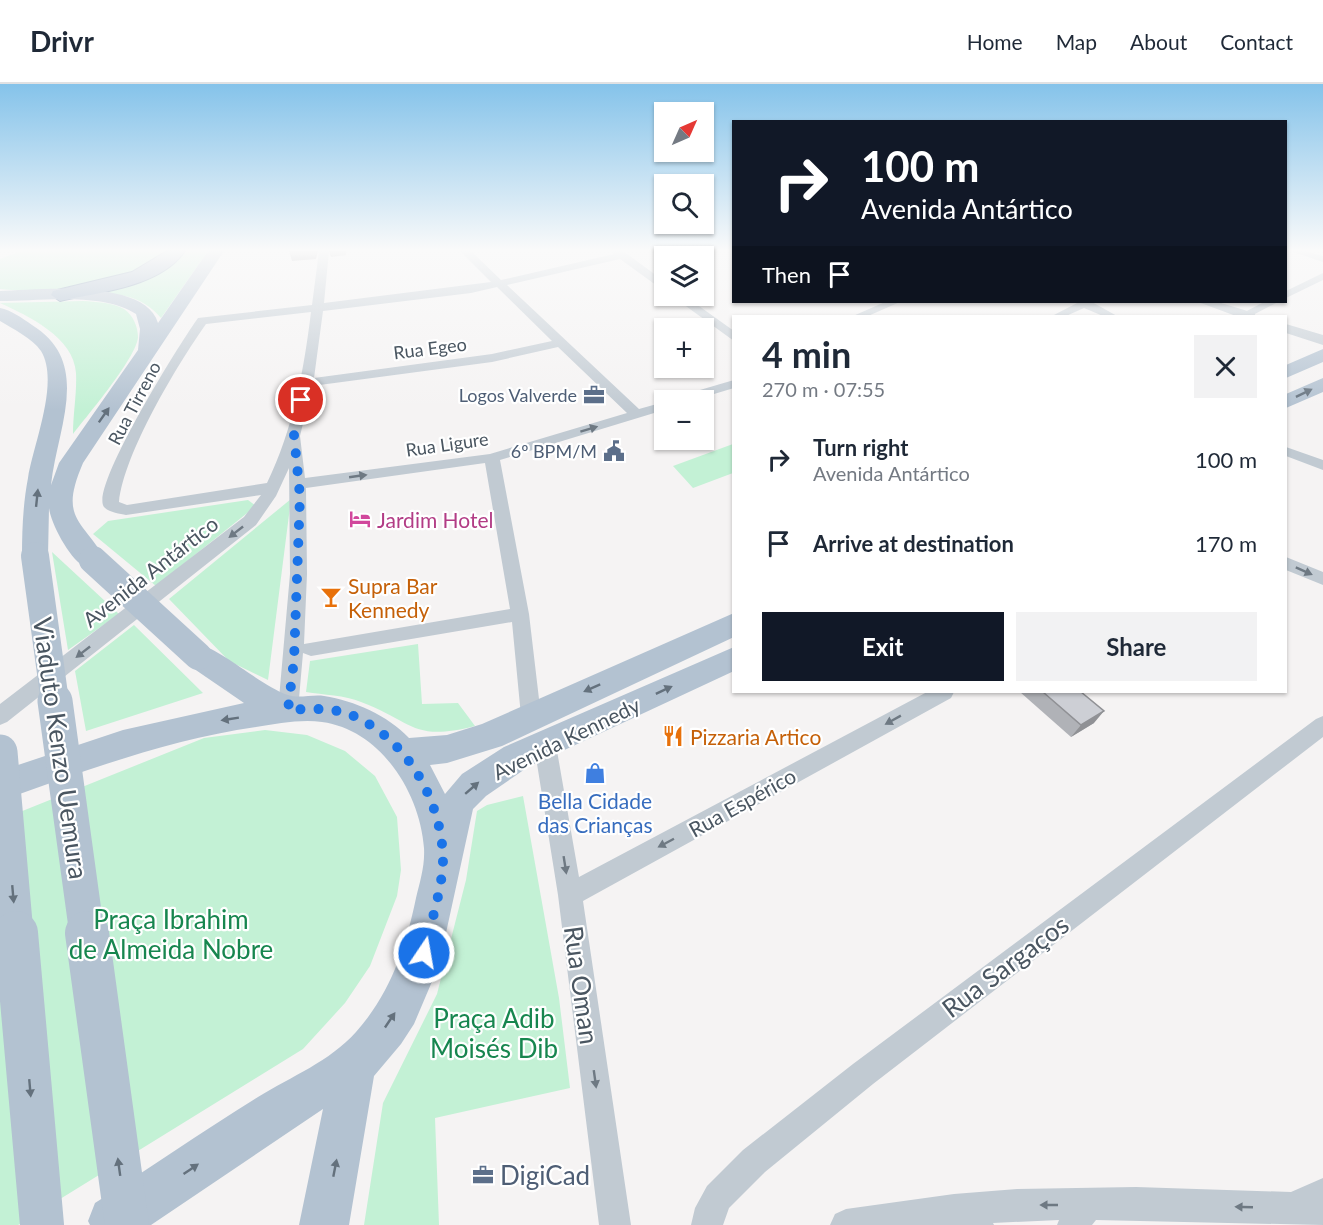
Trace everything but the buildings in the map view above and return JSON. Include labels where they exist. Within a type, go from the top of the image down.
[{"type":"main road","points":[[132,304],[140,307],[148,321],[148,351]]},
{"type":"main road","points":[[180,304],[70,463],[60,487],[59,504],[64,520],[93,560],[198,656],[245,689],[288,710]]},
{"type":"main road","name":"Viaduto Kenzo Uemura","points":[[0,313],[41,340],[51,352],[57,368],[56,396],[37,502],[35,556],[127,1225]]},
{"type":"main road","points":[[1287,372],[1323,355]]},
{"type":"main road","points":[[1287,402],[1323,384]]},
{"type":"main road","name":"Avenida Kennedy","points":[[405,753],[425,753],[467,745],[732,625]]},
{"type":"main road","name":"Avenida Kennedy","points":[[443,860],[453,814],[461,798],[474,785],[516,757],[732,659]]},
{"type":"main road","points":[[0,786],[89,752],[144,736],[191,725],[288,710],[322,709],[351,715],[405,753],[438,822],[443,860],[424,953],[401,1004],[383,1031],[354,1066],[296,1099],[108,1225]]},
{"type":"main road","points":[[0,752],[42,1225]]},
{"type":"main road","points":[[324,1225],[354,1066]]},
{"type":"street","points":[[318,307],[343,304]]},
{"type":"street","points":[[518,304],[636,414]]},
{"type":"street","points":[[862,315],[888,304]]},
{"type":"street","points":[[1060,315],[1081,304]]},
{"type":"street","points":[[1089,304],[1110,315]]},
{"type":"street","points":[[1212,304],[1244,315]]},
{"type":"street","points":[[1249,315],[1268,304]]},
{"type":"street","points":[[692,306],[732,336]]},
{"type":"street","name":"Rua Tirreno","points":[[273,487],[119,510],[111,505],[110,501],[125,455],[200,323],[210,318],[318,307]]},
{"type":"street","name":"Avenida Antártico","points":[[0,716],[250,521],[265,503],[294,435],[318,307]]},
{"type":"street","points":[[1287,328],[1323,340]]},
{"type":"street","name":"Rua Egeo","points":[[305,382],[492,358],[559,343]]},
{"type":"street","points":[[714,390],[732,385]]},
{"type":"street","name":"Rua Ligure","points":[[300,484],[492,458],[654,409]]},
{"type":"street","name":"Avenida Antártico","points":[[288,710],[294,660],[300,484],[294,435]]},
{"type":"street","points":[[1287,451],[1323,465]]},
{"type":"street","points":[[492,458],[520,614],[531,716]]},
{"type":"street","points":[[1287,563],[1323,579]]},
{"type":"street","points":[[311,650],[520,614]]},
{"type":"street","name":"Rua Espérico","points":[[570,895],[942,693]]},
{"type":"street","name":"Rua Sargaços","points":[[707,1225],[711,1208],[718,1197],[763,1154],[872,1067],[1323,725]]},
{"type":"street","name":"Rua Oman","points":[[545,745],[570,895],[615,1225]]},
{"type":"street","points":[[1291,1208],[1323,1194]]},
{"type":"street","points":[[846,1225],[966,1217],[1017,1205],[1080,1215],[1291,1208],[1323,1214]]},
{"type":"green space","points":[[3,304],[110,304],[124,309],[130,314],[137,329],[138,337],[135,346],[121,372],[73,434],[76,373],[73,360],[58,338],[23,314]]},
{"type":"green space","points":[[145,304],[171,304],[161,318]]},
{"type":"green space","points":[[732,444],[732,473],[693,488],[673,466]]},
{"type":"green space","points":[[291,499],[268,680],[229,661],[169,599]]},
{"type":"green space","points":[[248,500],[256,506],[156,586],[93,534],[108,521]]},
{"type":"green space","points":[[52,552],[119,614],[68,650]]},
{"type":"green space","points":[[134,625],[203,693],[86,731],[75,671]]},
{"type":"green space","points":[[418,644],[422,704],[458,703],[475,726],[438,732],[425,731],[355,700],[306,692],[310,661]]},
{"type":"green space","name":"Praça Ibrahim de Almeida Nobre","points":[[265,730],[307,735],[345,751],[375,776],[397,817],[401,870],[397,896],[370,966],[345,1003],[303,1049],[18,1225],[0,1225],[0,820],[204,738]]},
{"type":"green space","name":"Praça Adib Moisés Dib","points":[[523,796],[559,998],[570,1088],[435,1118],[439,1225],[364,1225],[383,1103],[437,994],[466,880],[477,811],[487,805]]},
{"type":"place","name":"Logos Valverde","points":[[594,395]]},
{"type":"place","name":"6º BPM/M","points":[[614,451]]},
{"type":"place","name":"Jardim Hotel","points":[[360,519]]},
{"type":"place","name":"Supra Bar Kennedy","points":[[331,597]]},
{"type":"place","name":"Pizzaria Artico","points":[[673,736]]},
{"type":"place","name":"Bella Cidade das Crianças","points":[[595,773]]},
{"type":"place","name":"DigiCad","points":[[483,1175]]},
{"type":"route","points":[[301,400],[294,435],[300,496],[294,660],[288,710],[322,709],[351,715],[376,730],[405,753],[438,822],[443,860],[424,953]]}]
